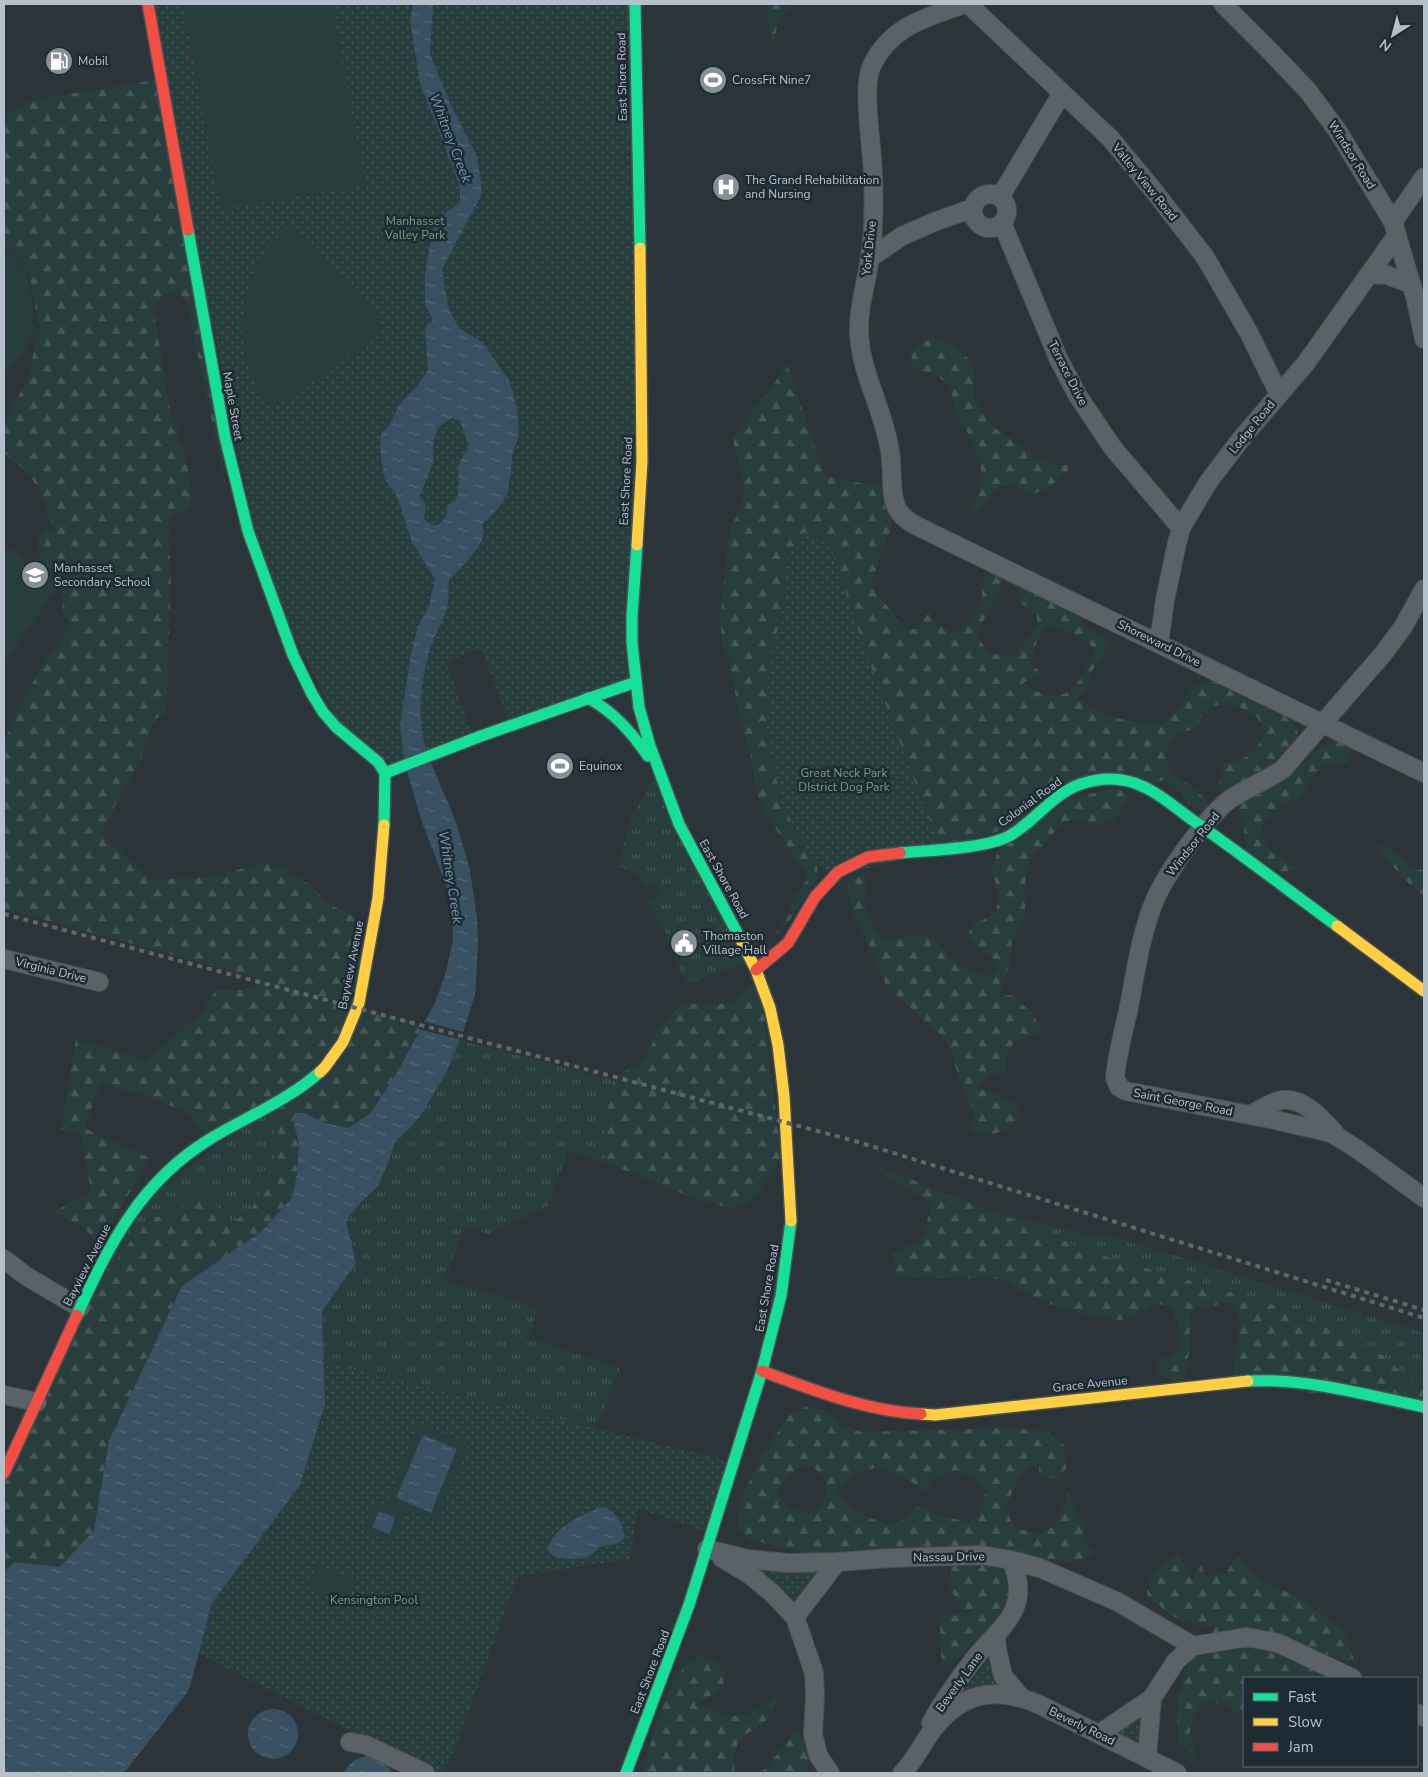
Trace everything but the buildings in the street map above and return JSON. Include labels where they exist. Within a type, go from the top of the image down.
[{"type":"street","name":"Maple Street","points":[[148,4],[225,438],[248,531],[279,618],[312,694],[323,712],[336,727],[378,762],[385,773]]},
{"type":"street","name":"East Shore Road","points":[[626,1773],[684,1620],[762,1371],[781,1296],[791,1227],[784,1096],[778,1045],[770,1008],[756,970],[684,833],[658,770],[642,721],[636,682],[632,643],[632,616],[642,452],[642,356],[635,4]]},
{"type":"street","name":"York Drive","points":[[897,509],[893,496],[892,463],[887,435],[863,364],[859,331],[860,304],[870,258],[874,179],[867,84],[872,66],[885,44],[896,33],[912,23],[964,4]]},
{"type":"street","name":"Valley View Road","points":[[968,4],[1110,138],[1154,191],[1204,257],[1250,333],[1279,394]]},
{"type":"street","name":"Windsor Road","points":[[1223,4],[1308,92],[1337,130],[1395,228],[1424,339]]},
{"type":"street","points":[[1000,197],[1062,93]]},
{"type":"street","name":"Lodge Road","points":[[1159,643],[1168,584],[1181,528],[1208,481],[1306,363],[1369,274],[1424,177]]},
{"type":"street","points":[[993,193],[1000,197],[1006,204],[1007,216],[1002,223],[994,228],[982,226],[974,219],[974,203],[982,195],[993,193]]},
{"type":"street","points":[[870,258],[902,236],[973,208]]},
{"type":"street","name":"Terrace Drive","points":[[1002,223],[1059,360],[1078,396],[1113,448],[1181,528]]},
{"type":"street","points":[[1369,274],[1387,275],[1411,284]]},
{"type":"street","name":"Shoreward Drive","points":[[897,509],[906,519],[923,529],[1424,773]]},
{"type":"street","name":"Windsor Road","points":[[1117,1085],[1115,1075],[1140,947],[1151,910],[1167,877],[1203,827],[1230,800],[1283,770],[1383,654],[1403,627],[1424,589]]},
{"type":"street","points":[[606,692],[622,671],[632,643]]},
{"type":"street","points":[[385,773],[636,682]]},
{"type":"street","points":[[588,698],[603,706],[620,722],[658,770]]},
{"type":"street","name":"Bayview Avenue","points":[[4,1473],[80,1308],[121,1227],[137,1204],[183,1158],[210,1139],[282,1099],[307,1082],[325,1067],[343,1042],[359,1003],[378,898],[384,824],[385,773]]},
{"type":"street","name":"Colonial Road","points":[[756,970],[788,943],[815,897],[838,872],[868,856],[987,844],[998,841],[1020,828],[1058,797],[1080,784],[1106,778],[1128,781],[1145,787],[1203,827],[1424,990]]},
{"type":"street","name":"Virginia Drive","points":[[4,959],[99,982]]},
{"type":"street","name":"Saint George Road","points":[[1117,1085],[1126,1091],[1319,1129],[1341,1139],[1424,1198]]},
{"type":"street","points":[[4,1259],[26,1276],[80,1308]]},
{"type":"street","name":"Grace Avenue","points":[[762,1371],[803,1386],[872,1406],[916,1414],[935,1415],[1250,1381],[1294,1382],[1350,1391],[1424,1407]]},
{"type":"street","points":[[4,1395],[37,1402]]},
{"type":"street","points":[[707,1549],[750,1575],[772,1593],[795,1617],[814,1673],[816,1695],[814,1734],[818,1755],[830,1773]]},
{"type":"street","name":"Nassau Drive","points":[[707,1549],[747,1559],[774,1561],[837,1562],[982,1555],[1011,1560],[1040,1568],[1118,1602],[1193,1646]]},
{"type":"street","name":"Beverly Lane","points":[[914,1759],[928,1727],[946,1696],[976,1658],[1004,1628],[1011,1617],[1018,1596],[1017,1577],[1011,1560]]},
{"type":"street","points":[[795,1617],[837,1562]]},
{"type":"street","name":"Beverly Lane","points":[[996,1636],[1003,1676],[1020,1696]]},
{"type":"street","points":[[1099,1734],[1152,1698],[1176,1661],[1193,1646],[1247,1637],[1278,1644],[1350,1677]]},
{"type":"street","name":"Beverly Lane","points":[[902,1773],[914,1759],[931,1732],[954,1707],[974,1697],[984,1695]]},
{"type":"street","name":"Beverly Road","points":[[984,1695],[1020,1696],[1176,1773]]},
{"type":"street","points":[[1147,1758],[1152,1698]]},
{"type":"street","points":[[350,1742],[366,1745],[425,1773]]},
{"type":"green space","name":"Manhasset Valley Park","points":[[148,4],[635,4],[636,682],[511,726],[481,648],[446,662],[474,739],[385,773],[345,735],[264,578]]},
{"type":"green space","points":[[183,4],[332,4],[365,185],[221,210]]},
{"type":"green space","points":[[766,4],[792,4],[778,21],[773,46]]},
{"type":"green space","points":[[161,79],[227,493],[186,300],[175,293],[166,294],[158,301],[154,312],[171,416],[178,429],[177,438],[184,449],[191,490],[190,504],[186,510],[170,516],[168,523],[171,584],[166,713],[155,719],[138,766],[115,805],[102,835],[151,880],[212,877],[261,863],[282,867],[313,887],[326,902],[354,917],[362,929],[358,1008],[423,1025],[396,1074],[371,1113],[348,1128],[325,1123],[304,1113],[294,1125],[299,1143],[297,1174],[292,1198],[261,1232],[182,1286],[109,1441],[94,1530],[60,1567],[15,1562],[4,1571],[4,1473],[80,1308],[133,1238],[140,1224],[155,1217],[174,1215],[182,1209],[188,1197],[200,1186],[232,1222],[249,1212],[269,1181],[277,1149],[275,1120],[282,1100],[210,1139],[185,1111],[132,1091],[100,1084],[85,1128],[150,1158],[99,1245],[83,1226],[53,1212],[91,1192],[81,1135],[61,1129],[76,1039],[146,1061],[202,1012],[216,990],[241,990],[256,986],[258,978],[4,909],[4,740],[38,672],[69,628],[70,621],[62,614],[63,594],[61,583],[42,558],[37,546],[44,530],[48,529],[53,533],[43,499],[30,477],[4,452],[4,424],[13,403],[27,383],[39,327],[30,276],[11,251],[4,246],[4,117],[32,100]]},
{"type":"green space","points":[[292,223],[344,276],[381,321],[379,334],[334,368],[272,409],[258,391],[246,363],[242,326],[249,281],[268,247]]},
{"type":"green space","points":[[4,249],[24,272],[33,303],[32,324],[39,329],[4,378]]},
{"type":"green space","points":[[934,338],[950,344],[965,355],[973,366],[975,383],[973,395],[989,424],[1040,460],[1058,465],[1073,464],[1060,479],[1032,495],[1013,486],[1006,485],[1000,487],[981,510],[970,514],[980,482],[981,473],[978,455],[957,413],[948,386],[937,377],[918,370],[911,364],[912,355],[918,347]]},
{"type":"green space","points":[[787,364],[825,476],[878,485],[897,509],[872,581],[877,595],[891,610],[900,625],[906,629],[915,629],[929,613],[945,630],[958,632],[962,630],[979,605],[984,582],[990,570],[1002,574],[1004,579],[977,634],[984,646],[992,652],[1005,657],[1011,657],[1021,647],[1038,623],[1036,614],[1021,603],[1016,586],[1025,585],[1065,604],[1076,614],[1084,628],[1097,632],[1104,637],[1107,647],[1090,675],[1085,693],[1078,698],[1095,710],[1131,721],[1155,724],[1165,723],[1183,704],[1192,687],[1212,679],[1263,701],[1286,717],[1295,727],[1299,737],[1293,748],[1295,767],[1307,762],[1316,750],[1336,737],[1349,742],[1353,751],[1347,763],[1330,764],[1322,767],[1301,794],[1295,799],[1277,807],[1261,828],[1261,836],[1264,843],[1277,855],[1299,870],[1281,872],[1248,851],[1245,841],[1244,823],[1236,799],[1221,791],[1219,785],[1224,768],[1222,762],[1243,759],[1258,745],[1265,733],[1260,721],[1242,708],[1226,705],[1212,707],[1202,715],[1197,729],[1189,730],[1179,736],[1171,744],[1166,755],[1168,764],[1173,772],[1208,801],[1211,809],[1204,811],[1191,805],[1173,784],[1164,780],[1154,783],[1106,778],[1032,820],[941,850],[768,672],[767,728],[781,803],[817,865],[818,878],[787,924],[775,935],[785,921],[796,894],[806,881],[805,872],[768,818],[758,798],[753,764],[740,721],[729,658],[723,648],[720,620],[729,533],[743,501],[744,489],[734,447],[734,437],[739,427],[770,390]],"holes":[[[804,532],[779,623],[785,594],[785,562]],[[1049,626],[1067,631],[1091,645],[1093,649],[1091,660],[1079,680],[1065,693],[1053,696],[1039,693],[1023,682],[1044,676],[1034,667],[1031,660],[1041,632]]]},
{"type":"green space","name":"Great Neck Park DIstrict Dog Park","points":[[804,532],[830,545],[865,651],[941,850],[833,877],[817,865],[781,803],[767,728],[768,672],[785,594],[785,562]]},
{"type":"green space","points":[[4,545],[59,584],[4,663]]},
{"type":"green space","points":[[658,770],[752,961],[688,983],[676,964],[681,960],[647,901],[660,894],[654,883],[645,887],[638,874],[619,867],[630,820]]},
{"type":"green space","points":[[1113,788],[1125,792],[1131,799],[1112,821],[1098,825],[1078,820],[1064,821],[1031,860],[1026,875],[1025,909],[1021,925],[1012,939],[1010,963],[1000,998],[1004,995],[1012,995],[1032,1013],[1042,1031],[1014,1042],[1006,1056],[1006,1071],[989,1076],[976,1088],[993,1093],[1018,1107],[1020,1116],[1005,1130],[993,1134],[986,1135],[972,1132],[974,1113],[960,1083],[951,1050],[941,1035],[887,987],[854,915],[847,891],[848,879],[862,873],[866,877],[867,889],[864,900],[868,920],[884,938],[900,939],[913,935],[930,937],[962,966],[990,976],[999,967],[993,958],[968,939],[969,931],[975,924],[996,910],[999,899],[992,867],[997,854],[1006,843],[1071,799]]},
{"type":"green space","points":[[1375,844],[1392,851],[1410,866],[1424,870],[1424,896],[1404,878]]},
{"type":"green space","points":[[760,977],[781,1157],[759,1191],[746,1204],[730,1208],[691,1197],[607,1163],[602,1100],[618,1074],[644,1062],[661,1024],[683,1003],[709,1005],[733,1002]]},
{"type":"green space","points":[[460,1040],[614,1080],[602,1100],[607,1163],[568,1150],[548,1206],[488,1234],[464,1226],[445,1281],[538,1307],[529,1338],[620,1368],[596,1428],[323,1362],[322,1311],[355,1263],[346,1221],[362,1201],[378,1186],[395,1142],[422,1113],[446,1073]]},
{"type":"green space","points":[[282,1099],[275,1120],[277,1149],[269,1181],[249,1212],[232,1222],[207,1197],[200,1187],[188,1197],[182,1209],[174,1215],[155,1217],[140,1224],[133,1238],[80,1308],[137,1204]]},
{"type":"green space","points":[[875,1165],[1097,1254],[1271,1304],[1320,1324],[1374,1350],[1394,1364],[1401,1377],[1405,1396],[1417,1375],[1424,1372],[1424,1407],[1232,1383],[1240,1322],[1236,1307],[1230,1302],[1223,1302],[1210,1308],[1196,1307],[1191,1311],[1189,1352],[1185,1381],[1169,1379],[1158,1372],[1157,1365],[1173,1355],[1181,1343],[1179,1321],[1173,1311],[1165,1305],[1153,1304],[1129,1319],[1117,1320],[1062,1309],[1018,1290],[1001,1279],[897,1277],[892,1254],[921,1239],[933,1203],[885,1176]]},
{"type":"green space","points":[[992,1212],[1089,1236],[1115,1237],[1424,1333],[1424,1372],[1417,1375],[1404,1397],[1401,1377],[1374,1350],[1320,1324],[1271,1304],[1097,1254]]},
{"type":"green space","name":"Kensington Pool","points":[[323,1362],[733,1462],[712,1534],[638,1508],[630,1559],[518,1576],[455,1749],[444,1773],[433,1773],[199,1654],[212,1603],[300,1485],[325,1404]]},
{"type":"green space","points":[[807,1406],[822,1410],[841,1424],[861,1432],[1005,1428],[1046,1431],[1063,1443],[1067,1466],[1059,1480],[1038,1475],[1040,1462],[1021,1475],[1005,1507],[1012,1523],[1022,1530],[1040,1534],[1055,1526],[1069,1493],[1075,1510],[1084,1524],[1085,1542],[1094,1553],[1083,1559],[1066,1562],[1040,1558],[1010,1566],[1015,1593],[996,1626],[971,1643],[960,1658],[943,1667],[939,1620],[946,1615],[970,1616],[958,1602],[948,1585],[951,1567],[958,1550],[808,1554],[748,1539],[738,1528],[740,1502],[762,1454],[790,1415]],"holes":[[[807,1464],[815,1468],[820,1474],[826,1487],[824,1501],[814,1514],[792,1509],[777,1494],[782,1483],[789,1475]],[[875,1468],[896,1473],[908,1479],[925,1492],[934,1477],[956,1470],[974,1478],[986,1490],[979,1515],[968,1522],[938,1515],[919,1505],[906,1518],[894,1523],[885,1523],[866,1516],[849,1505],[837,1493],[852,1474]]]},
{"type":"green space","points":[[418,1423],[469,1444],[439,1512],[445,1516],[442,1523],[413,1511],[411,1516],[404,1514],[392,1543],[363,1530],[375,1502],[386,1505]]},
{"type":"green space","points":[[1178,1553],[1192,1581],[1201,1563],[1205,1578],[1226,1573],[1238,1555],[1247,1568],[1272,1587],[1293,1594],[1343,1630],[1355,1662],[1334,1658],[1303,1644],[1336,1677],[1243,1677],[1243,1717],[1226,1705],[1204,1701],[1192,1718],[1190,1734],[1197,1760],[1178,1741],[1177,1699],[1189,1663],[1215,1628],[1191,1624],[1172,1616],[1147,1595],[1150,1582],[1162,1567]]},
{"type":"green space","points":[[747,1559],[837,1562],[795,1617]]},
{"type":"green space","points":[[317,1565],[356,1579],[347,1603],[308,1588]]},
{"type":"green space","points":[[996,1636],[1020,1696],[996,1694],[928,1727]]},
{"type":"green space","points":[[704,1656],[710,1658],[721,1668],[724,1677],[722,1688],[694,1706],[730,1715],[745,1715],[765,1705],[778,1694],[772,1711],[759,1727],[740,1740],[734,1758],[735,1773],[642,1773],[659,1717],[677,1675],[693,1660]]},
{"type":"green space","points":[[1152,1698],[1147,1758],[1099,1734]]},
{"type":"green space","points":[[797,1730],[808,1750],[807,1773],[759,1773],[765,1769]]},
{"type":"water","name":"Whitney Creek","points":[[413,4],[433,4],[430,54],[449,101],[476,155],[481,180],[481,196],[442,269],[448,308],[459,328],[483,343],[510,382],[517,410],[519,435],[512,455],[507,494],[497,510],[482,524],[482,540],[474,552],[449,580],[447,607],[432,643],[422,685],[421,714],[424,742],[456,822],[470,870],[477,918],[478,946],[475,995],[463,1032],[446,1073],[422,1113],[395,1142],[378,1186],[362,1201],[346,1221],[356,1263],[322,1311],[325,1404],[300,1485],[212,1603],[189,1690],[124,1773],[4,1773],[4,1571],[15,1562],[60,1567],[94,1530],[109,1441],[182,1286],[261,1232],[292,1198],[297,1174],[299,1143],[294,1125],[295,1113],[304,1113],[325,1123],[348,1128],[371,1113],[396,1074],[435,1003],[446,972],[453,940],[452,913],[448,890],[422,822],[405,765],[400,727],[411,653],[418,627],[429,606],[435,579],[412,542],[397,496],[385,480],[380,437],[392,421],[399,405],[418,385],[428,370],[425,330],[426,325],[433,321],[425,304],[425,276],[432,232],[443,215],[460,202],[460,186],[420,83],[410,19]],"holes":[[[452,418],[460,421],[469,447],[459,465],[458,494],[453,503],[447,506],[445,519],[434,526],[424,520],[426,505],[420,496],[433,462],[433,442],[439,426]]]},
{"type":"water","points":[[423,1435],[457,1449],[431,1513],[396,1498]]},
{"type":"water","points":[[603,1507],[612,1512],[618,1519],[625,1537],[622,1540],[601,1547],[589,1556],[579,1559],[561,1558],[548,1551],[550,1543],[561,1529],[578,1517]]},
{"type":"water","points":[[379,1511],[394,1517],[389,1534],[372,1527]]},
{"type":"water","points":[[268,1709],[278,1709],[291,1716],[298,1729],[298,1739],[291,1752],[278,1759],[268,1759],[259,1755],[252,1748],[248,1739],[248,1729],[252,1720],[259,1713]]},
{"type":"water","points":[[367,1756],[382,1761],[392,1773],[344,1773],[353,1762]]},
{"type":"pier","points":[[422,1021],[465,1033],[462,1040],[418,1029]]},
{"type":"railway","points":[[4,914],[855,1141],[1424,1318]]},
{"type":"railway","points":[[1326,1280],[1424,1310]]},
{"type":"traffic: fast","points":[[635,4],[640,248]]},
{"type":"traffic: fast","points":[[188,230],[225,437],[248,531],[293,655],[312,694],[323,712],[336,727],[378,762],[385,773],[384,825]]},
{"type":"traffic: fast","points":[[637,545],[632,643],[639,707],[650,746],[679,824],[741,940]]},
{"type":"traffic: fast","points":[[385,773],[481,736],[636,682]]},
{"type":"traffic: fast","points":[[588,698],[621,723],[648,756]]},
{"type":"traffic: fast","points":[[900,853],[958,848],[1001,840],[1020,829],[1071,788],[1105,779],[1129,781],[1162,797],[1337,926]]},
{"type":"traffic: fast","points":[[77,1315],[115,1239],[146,1194],[165,1174],[210,1139],[294,1092],[320,1072]]},
{"type":"traffic: fast","points":[[626,1773],[689,1605],[762,1371],[781,1296],[791,1221]]},
{"type":"traffic: fast","points":[[1248,1381],[1292,1382],[1314,1385],[1424,1407]]},
{"type":"traffic: slow","points":[[637,545],[642,461],[640,248]]},
{"type":"traffic: slow","points":[[320,1072],[343,1042],[359,1003],[378,898],[384,825]]},
{"type":"traffic: slow","points":[[1337,926],[1424,991]]},
{"type":"traffic: slow","points":[[741,940],[756,970],[770,1008],[778,1045],[784,1096],[791,1221]]},
{"type":"traffic: slow","points":[[921,1414],[935,1415],[1248,1381]]},
{"type":"traffic: jam","points":[[148,4],[188,230]]},
{"type":"traffic: jam","points":[[756,970],[788,943],[815,897],[838,872],[868,857],[900,853]]},
{"type":"traffic: jam","points":[[4,1473],[77,1315]]},
{"type":"traffic: jam","points":[[762,1371],[860,1404],[880,1409],[921,1414]]},
{"type":"place","name":"Mobil","points":[[59,61]]},
{"type":"place","name":"CrossFit Nine7","points":[[713,80]]},
{"type":"place","name":"The Grand Rehabilitation and Nursing","points":[[726,187]]},
{"type":"place","name":"Manhasset Secondary School","points":[[35,575]]},
{"type":"place","name":"Equinox","points":[[560,766]]},
{"type":"place","name":"Thomaston Village Hall","points":[[684,943]]}]
